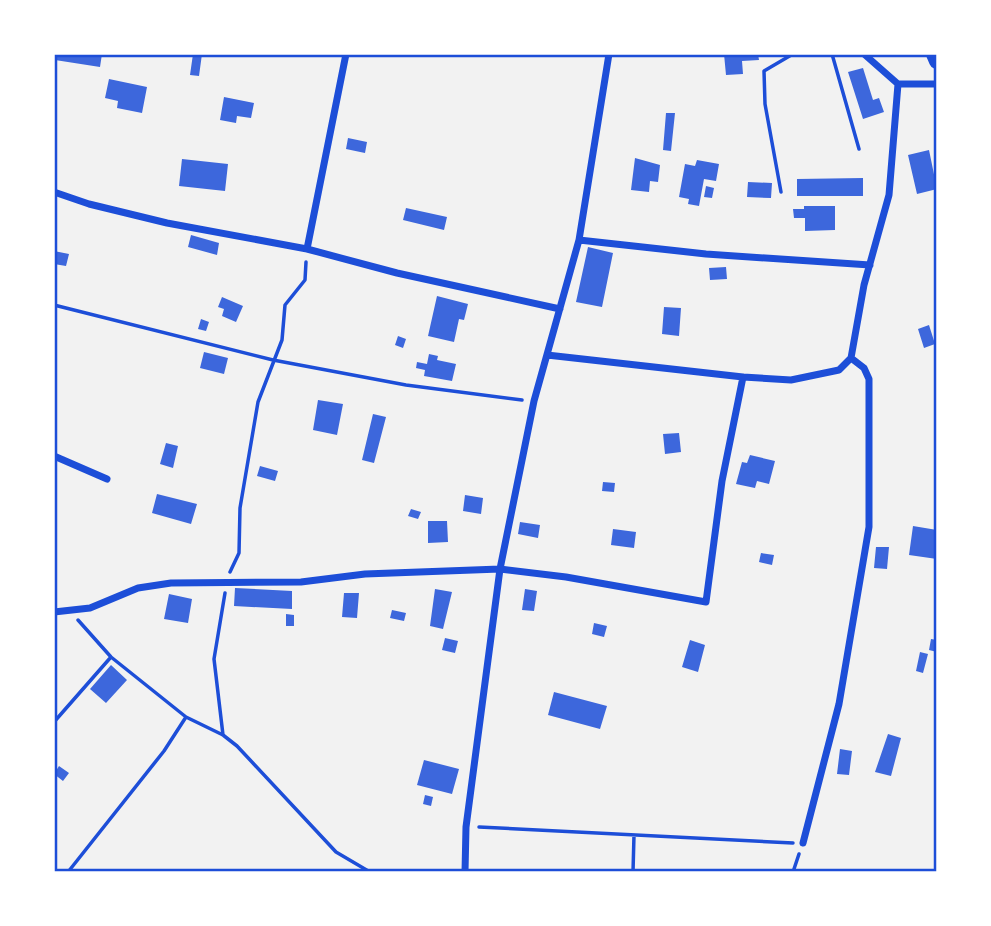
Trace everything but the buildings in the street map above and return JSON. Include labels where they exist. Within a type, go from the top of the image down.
[{"type":"main road","points":[[934,54],[937,61]]},
{"type":"street","points":[[307,249],[346,54]]},
{"type":"street","points":[[465,872],[466,827],[500,569],[534,401],[579,240],[609,54]]},
{"type":"street","points":[[864,54],[898,83],[937,85]]},
{"type":"street","points":[[547,355],[790,380],[839,370],[851,358],[870,265],[889,195],[898,83]]},
{"type":"street","points":[[54,192],[89,204],[167,223],[307,249],[397,274],[560,309]]},
{"type":"street","points":[[579,240],[706,254],[870,265]]},
{"type":"street","points":[[803,843],[839,704],[869,527],[869,379],[864,368],[851,358]]},
{"type":"street","points":[[54,612],[73,612],[138,588],[171,583],[302,582],[365,574],[500,569],[566,577],[706,602],[722,481],[743,377]]},
{"type":"street","points":[[54,456],[107,479]]},
{"type":"path","points":[[781,191],[765,104],[764,71],[793,54]]},
{"type":"path","points":[[832,54],[859,149]]},
{"type":"path","points":[[223,735],[214,659],[227,582],[239,553],[240,508],[258,402],[282,340],[285,305],[304,280],[307,249]]},
{"type":"path","points":[[54,305],[273,360],[407,385],[534,401]]},
{"type":"path","points":[[73,612],[82,628],[111,657],[186,717],[223,735],[336,852],[370,872]]},
{"type":"path","points":[[54,722],[111,657]]},
{"type":"path","points":[[68,872],[164,751],[186,717]]},
{"type":"path","points":[[466,827],[803,843],[793,872]]},
{"type":"path","points":[[633,872],[634,835]]}]
